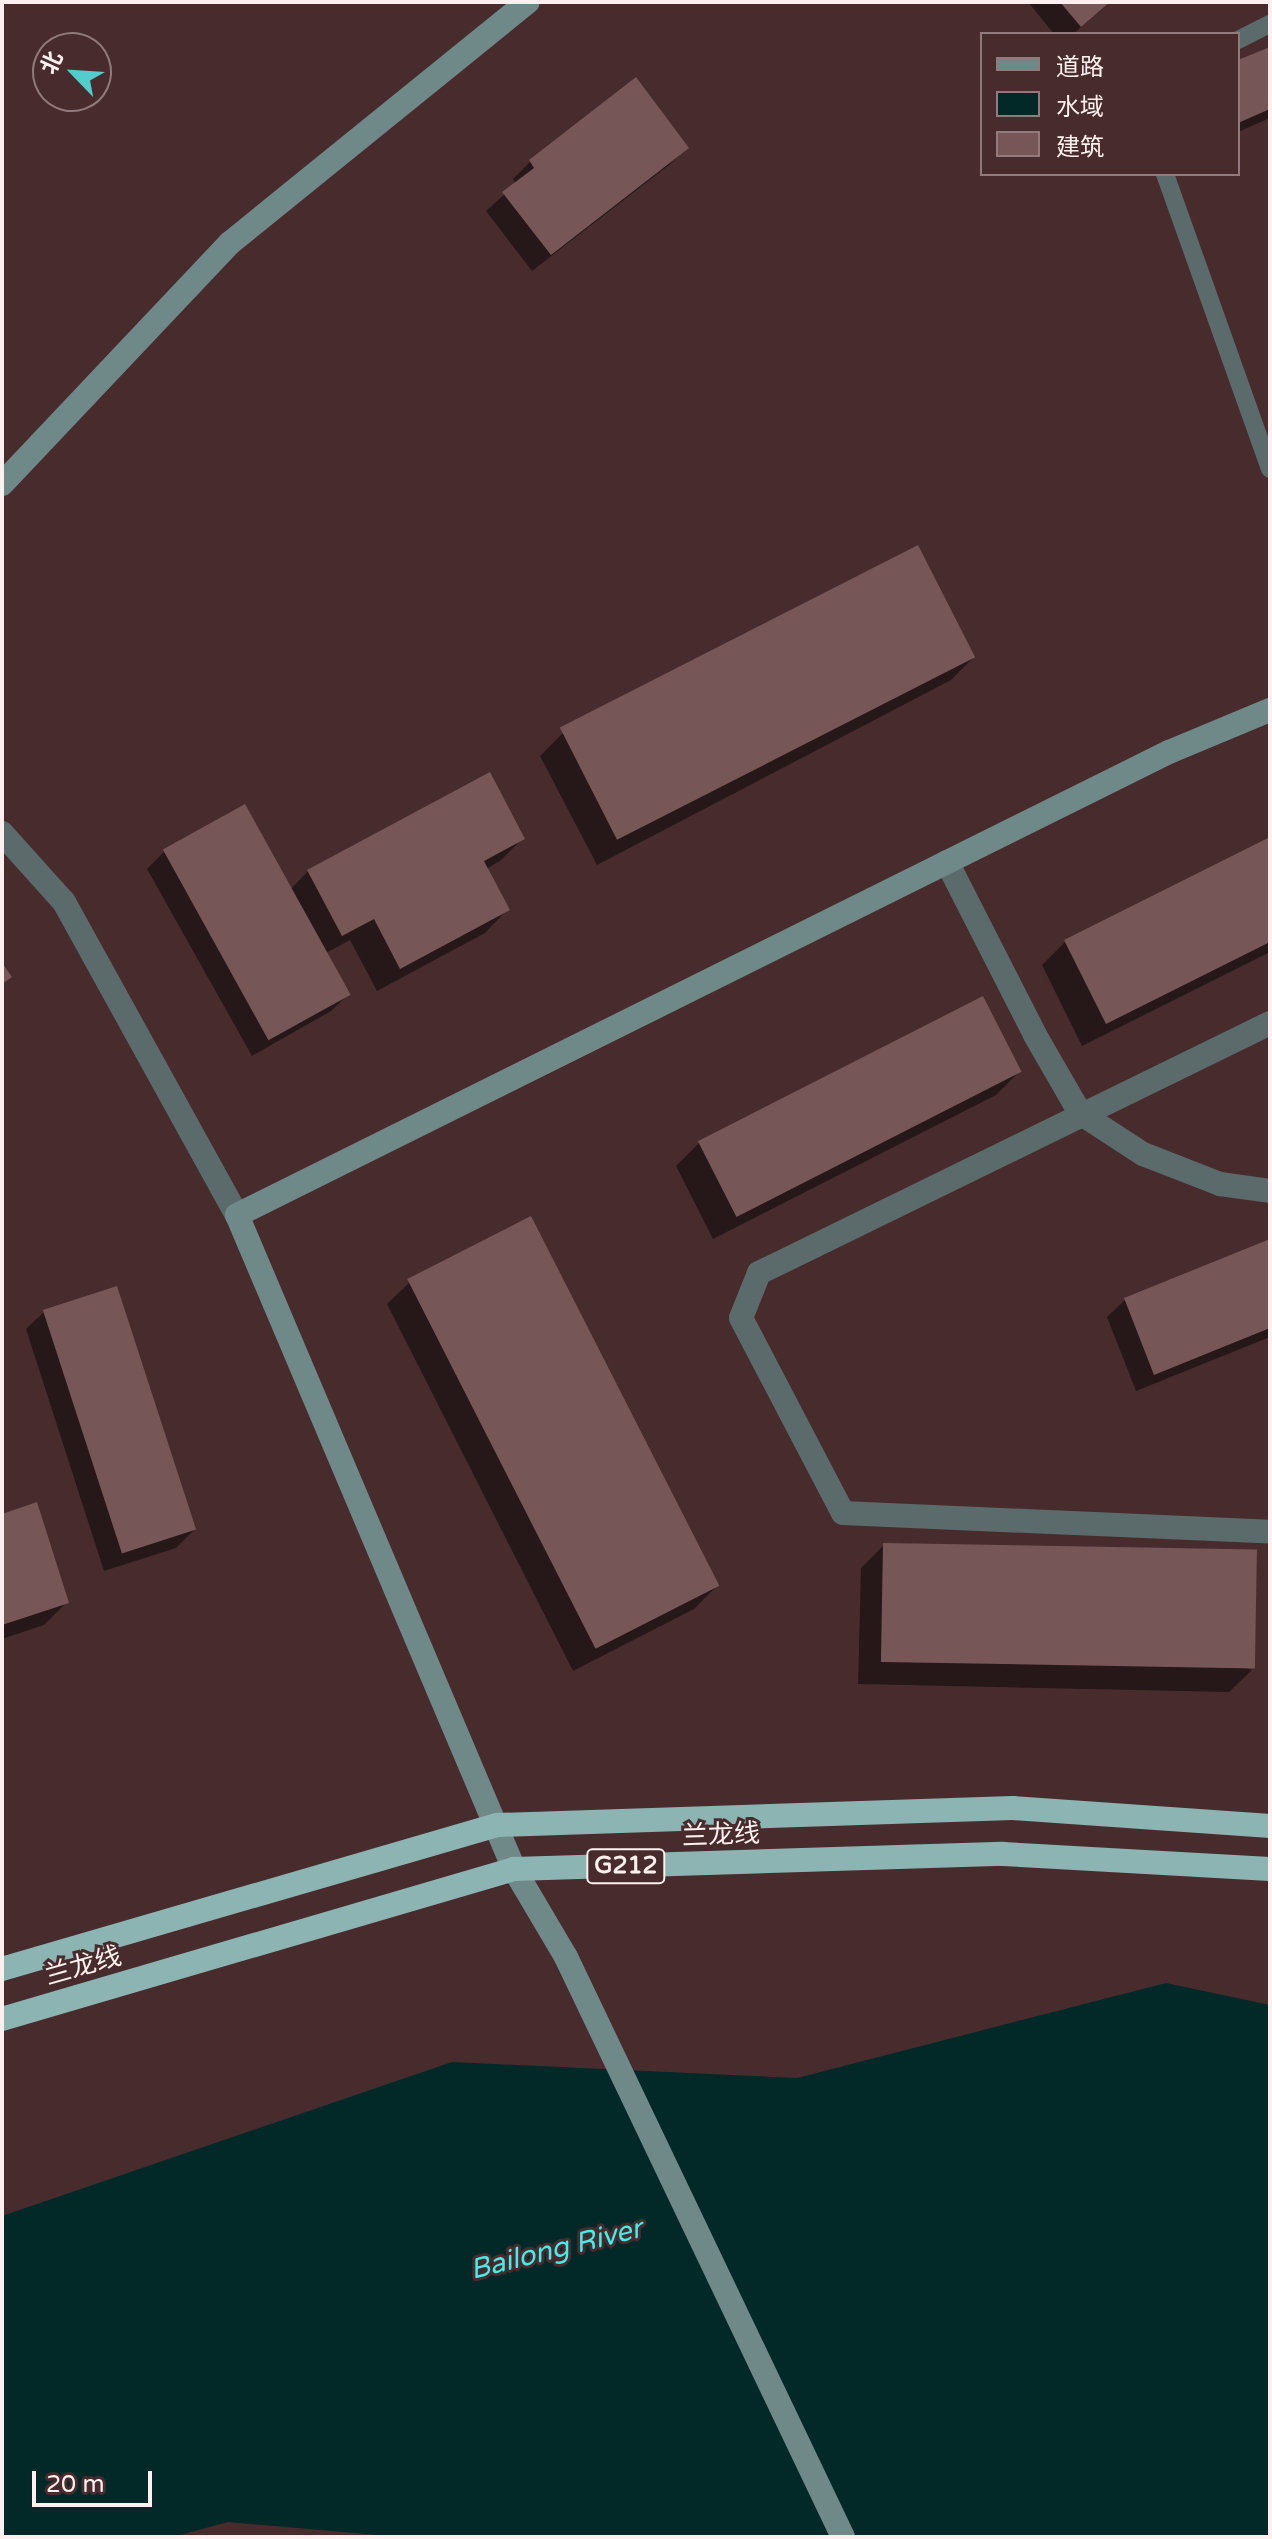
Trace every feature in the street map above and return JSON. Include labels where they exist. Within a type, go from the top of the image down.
[{"type":"highway","name":"兰龙线","points":[[2,1969],[497,1825],[1013,1808],[1270,1826]]},
{"type":"highway","name":"兰龙线","points":[[2,2019],[514,1869],[1003,1854],[1270,1869]]},
{"type":"street","points":[[2,484],[230,243],[528,2]]},
{"type":"street","points":[[237,1215],[1169,752],[1270,710]]},
{"type":"street","points":[[2,833],[64,902],[237,1215],[514,1869],[566,1957],[843,2537]]},
{"type":"street","points":[[947,862],[1035,1035],[1080,1113],[1143,1154],[1220,1184],[1270,1191]]},
{"type":"street","points":[[1270,1023],[1080,1113],[759,1273],[741,1318],[843,1513],[1270,1532]]},
{"type":"lane","points":[[1240,39],[1270,24]]},
{"type":"lane","points":[[1166,176],[1270,469]]},
{"type":"water","name":"Bailong River","points":[[1166,1983],[1270,2005],[1270,2537],[401,2537],[228,2522],[173,2537],[2,2537],[2,2216],[452,2062],[797,2078]]},
{"type":"building","points":[[1060,2],[1110,2],[1081,27]]},
{"type":"building","points":[[1270,47],[1270,109],[1240,122],[1240,59]]},
{"type":"building","points":[[636,77],[689,148],[551,255],[502,192],[534,168],[529,160]]},
{"type":"building","points":[[918,545],[975,657],[617,840],[560,728]]},
{"type":"building","points":[[490,772],[525,839],[484,861],[510,910],[400,969],[374,919],[342,936],[307,870]]},
{"type":"building","points":[[245,804],[351,995],[268,1040],[163,850]]},
{"type":"building","points":[[1270,837],[1270,942],[1106,1024],[1064,940]]},
{"type":"building","points":[[2,963],[12,977],[2,984]]},
{"type":"building","points":[[983,996],[1022,1072],[736,1217],[698,1141]]},
{"type":"building","points":[[531,1216],[719,1586],[596,1649],[407,1279]]},
{"type":"building","points":[[1270,1239],[1270,1328],[1154,1375],[1124,1298]]},
{"type":"building","points":[[117,1286],[196,1529],[122,1554],[43,1310]]},
{"type":"building","points":[[37,1502],[69,1603],[2,1625],[2,1514]]},
{"type":"building","points":[[883,1543],[1257,1550],[1255,1669],[881,1662]]}]
